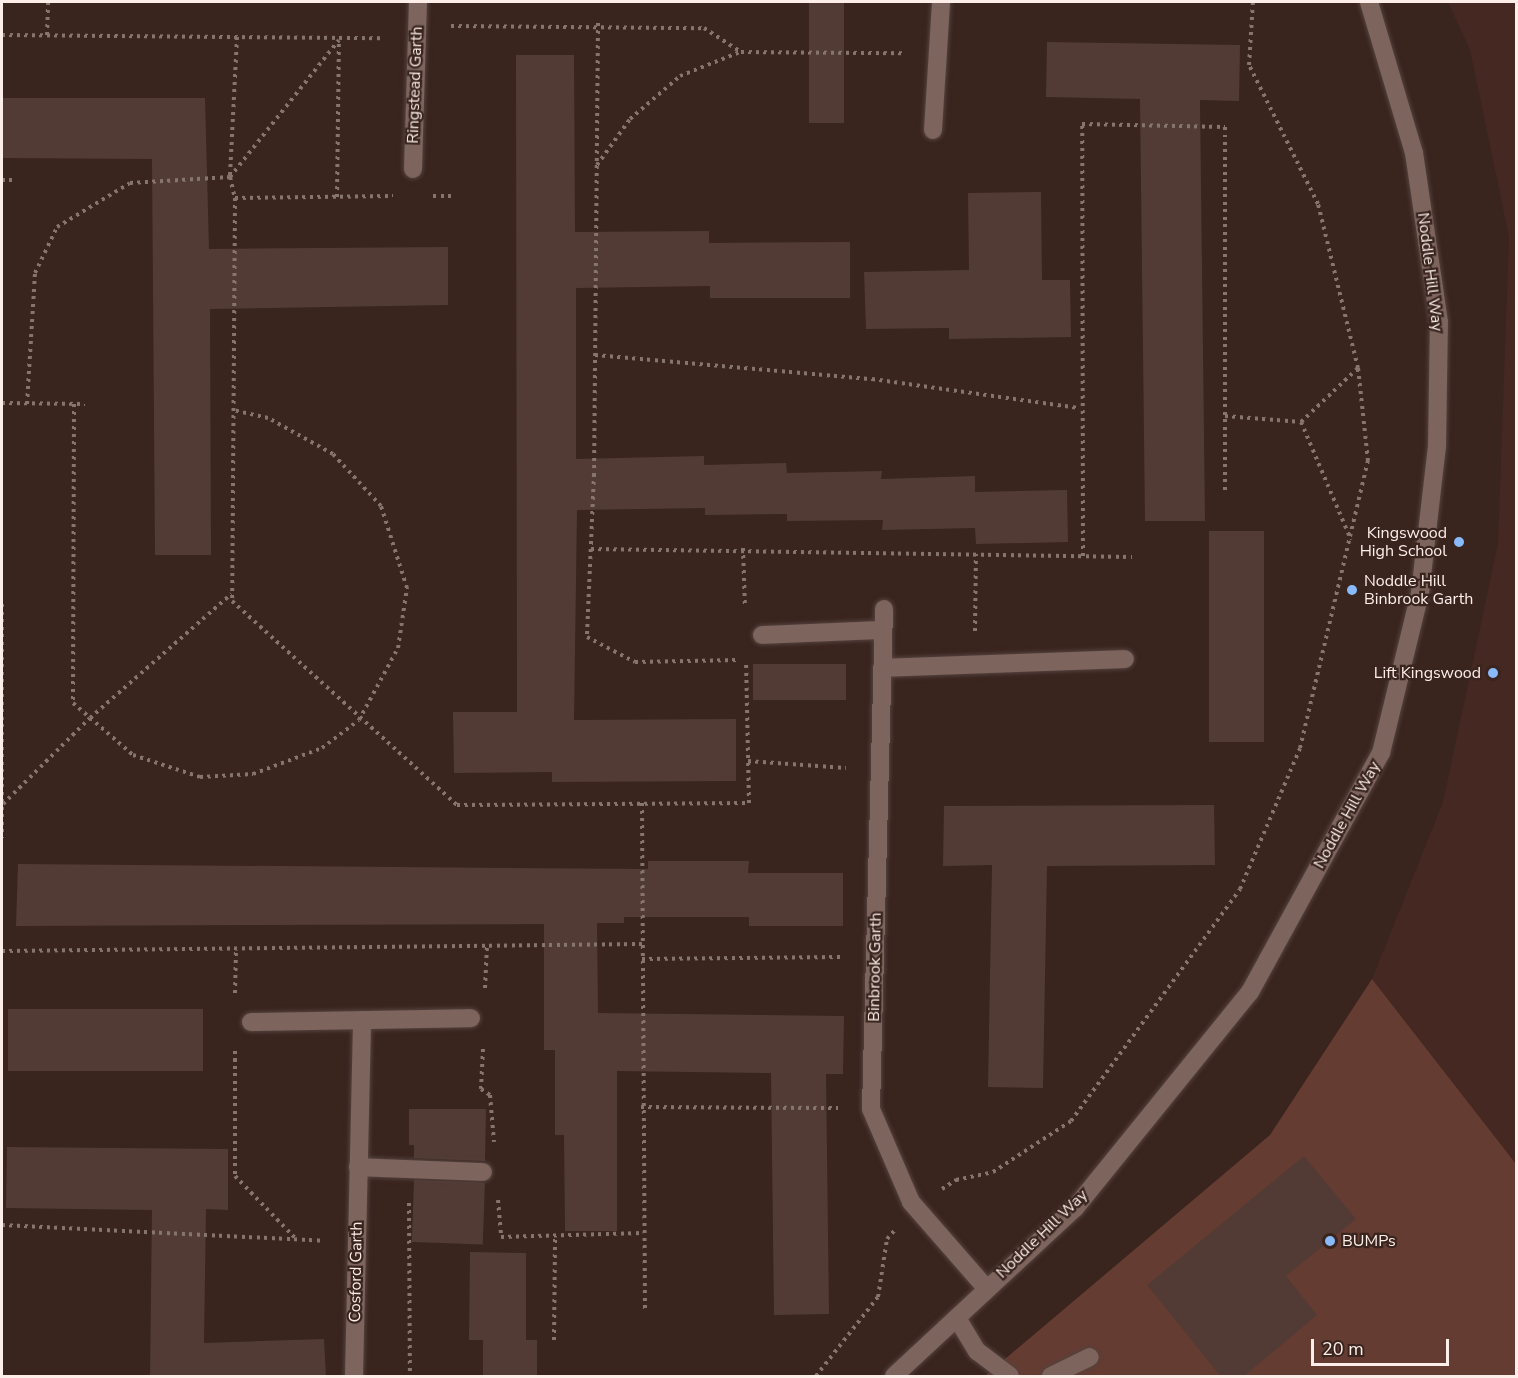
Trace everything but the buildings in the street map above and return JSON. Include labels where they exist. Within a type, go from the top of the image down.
[{"type":"street","name":"Ringstead Garth","points":[[413,169],[418,2]]},
{"type":"street","points":[[933,130],[941,2]]},
{"type":"street","name":"Noddle Hill Way","points":[[894,1377],[986,1288],[1075,1208],[1250,992],[1381,753],[1420,593],[1437,446],[1439,322],[1414,153],[1369,2]]},
{"type":"street","name":"Binbrook Garth","points":[[884,609],[872,1109],[915,1207],[986,1288]]},
{"type":"street","points":[[762,634],[883,630]]},
{"type":"street","points":[[882,668],[975,662],[1125,659]]},
{"type":"street","points":[[251,1022],[471,1018]]},
{"type":"street","name":"Cosford Garth","points":[[354,1377],[362,1020]]},
{"type":"street","points":[[358,1167],[483,1172]]},
{"type":"street","points":[[957,1318],[977,1351],[1010,1377]]},
{"type":"street","points":[[1051,1377],[1090,1357]]},
{"type":"path","points":[[47,35],[48,2]]},
{"type":"path","points":[[816,1377],[878,1298],[887,1239],[915,1207],[956,1180],[993,1172],[1071,1121],[1240,889],[1300,748],[1352,541],[1368,461],[1358,368],[1318,204],[1249,65],[1253,2]]},
{"type":"path","points":[[417,27],[598,23],[704,28],[741,52]]},
{"type":"path","points":[[598,23],[595,355],[587,637],[635,662],[746,660]]},
{"type":"path","points":[[2,35],[383,40]]},
{"type":"path","points":[[237,37],[230,177],[235,198],[232,601],[360,720],[457,805],[749,803],[746,648]]},
{"type":"path","points":[[27,404],[35,273],[57,227],[130,183],[230,177],[339,40]]},
{"type":"path","points":[[337,197],[339,40]]},
{"type":"path","points":[[597,165],[630,119],[680,76],[741,52],[938,53]]},
{"type":"path","points":[[1083,556],[1080,408],[1082,124],[1225,127],[1225,493]]},
{"type":"path","points":[[2,180],[17,180]]},
{"type":"path","points":[[235,198],[407,196]]},
{"type":"path","points":[[430,196],[453,196]]},
{"type":"path","points":[[595,355],[872,379],[1080,408]]},
{"type":"path","points":[[1225,416],[1301,422],[1358,368]]},
{"type":"path","points":[[2,403],[85,404]]},
{"type":"path","points":[[74,404],[73,703],[133,755],[200,777],[253,774],[322,748],[360,720],[398,648],[407,588],[381,506],[333,454],[268,418],[232,410]]},
{"type":"path","points":[[1301,422],[1352,541]]},
{"type":"path","points":[[591,549],[743,548],[1132,557]]},
{"type":"path","points":[[743,548],[745,615]]},
{"type":"path","points":[[975,662],[976,554]]},
{"type":"path","points":[[3,804],[90,718],[232,594]]},
{"type":"path","points":[[2,604],[2,838]]},
{"type":"path","points":[[748,761],[880,770]]},
{"type":"path","points":[[642,803],[641,1107],[645,1309]]},
{"type":"path","points":[[2,951],[642,944]]},
{"type":"path","points":[[485,998],[487,946]]},
{"type":"path","points":[[236,949],[236,996]]},
{"type":"path","points":[[642,959],[875,957]]},
{"type":"path","points":[[235,1042],[235,1176],[297,1240]]},
{"type":"path","points":[[483,1042],[481,1089],[490,1095],[495,1154]]},
{"type":"path","points":[[641,1107],[872,1109]]},
{"type":"path","points":[[408,1169],[410,1377]]},
{"type":"path","points":[[497,1190],[501,1237],[643,1233]]},
{"type":"path","points":[[2,1225],[357,1243]]},
{"type":"path","points":[[554,1340],[555,1236]]},
{"type":"shaded area","name":"Lift Kingswood","points":[[1448,2],[1516,2],[1516,1164],[1372,979],[1443,802],[1498,543],[1509,237],[1470,50]]},
{"type":"shaded area","name":"BUMPs","points":[[1372,979],[1516,1164],[1516,1376],[985,1376],[1270,1135]]},
{"type":"place","name":"Kingswood High School","points":[[1459,542]]},
{"type":"place","name":"Noddle Hill Binbrook Garth","points":[[1352,590]]},
{"type":"place","name":"Lift Kingswood","points":[[1493,673]]},
{"type":"place","name":"BUMPs","points":[[1330,1241]]}]
